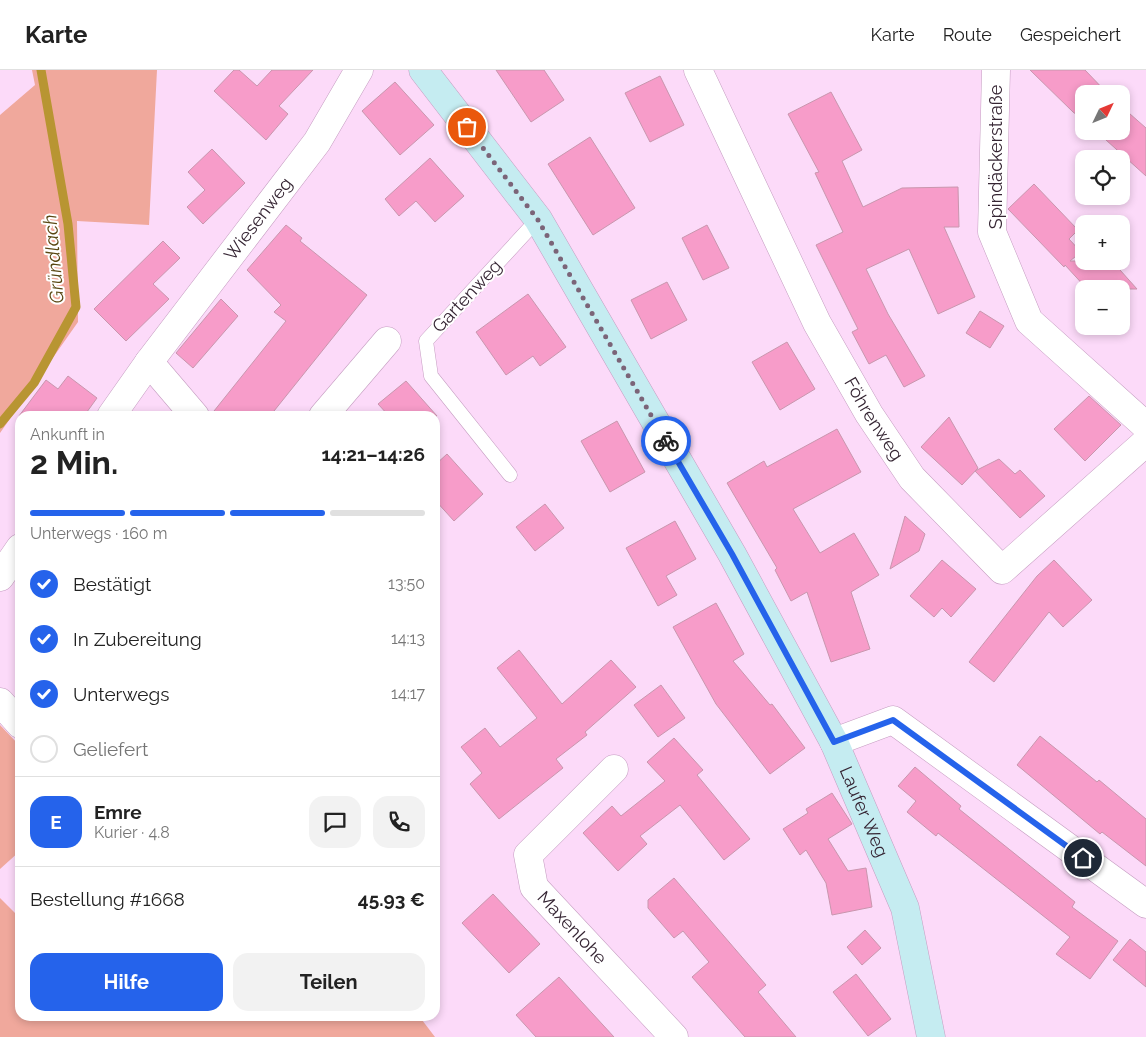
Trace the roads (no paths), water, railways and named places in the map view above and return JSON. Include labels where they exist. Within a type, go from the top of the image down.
[{"type":"street","name":"Wiesenweg","points":[[114,411],[148,362],[317,142],[359,70]]},
{"type":"street","name":"Laufer Weg","points":[[423,70],[538,220],[732,554],[834,742],[904,908],[931,1037]]},
{"type":"street","name":"Föhrenweg","points":[[698,70],[817,323],[869,414],[912,478],[1002,570],[1146,442]]},
{"type":"street","name":"Spindäckerstraße","points":[[996,70],[992,232],[1029,320],[1146,426]]},
{"type":"street","points":[[328,411],[387,341]]},
{"type":"street","points":[[148,362],[191,411]]},
{"type":"street","points":[[0,577],[15,555]]},
{"type":"street","points":[[0,702],[15,718]]},
{"type":"street","points":[[834,742],[893,720],[1146,904]]},
{"type":"street","name":"Maxenlohe","points":[[614,769],[528,855],[534,887],[674,1037]]},
{"type":"lane","name":"Gartenweg","points":[[510,475],[431,376],[426,341],[538,220]]},
{"type":"waterway","name":"Gründlach","points":[[0,424],[34,383],[76,307],[68,224],[41,70]]}]
